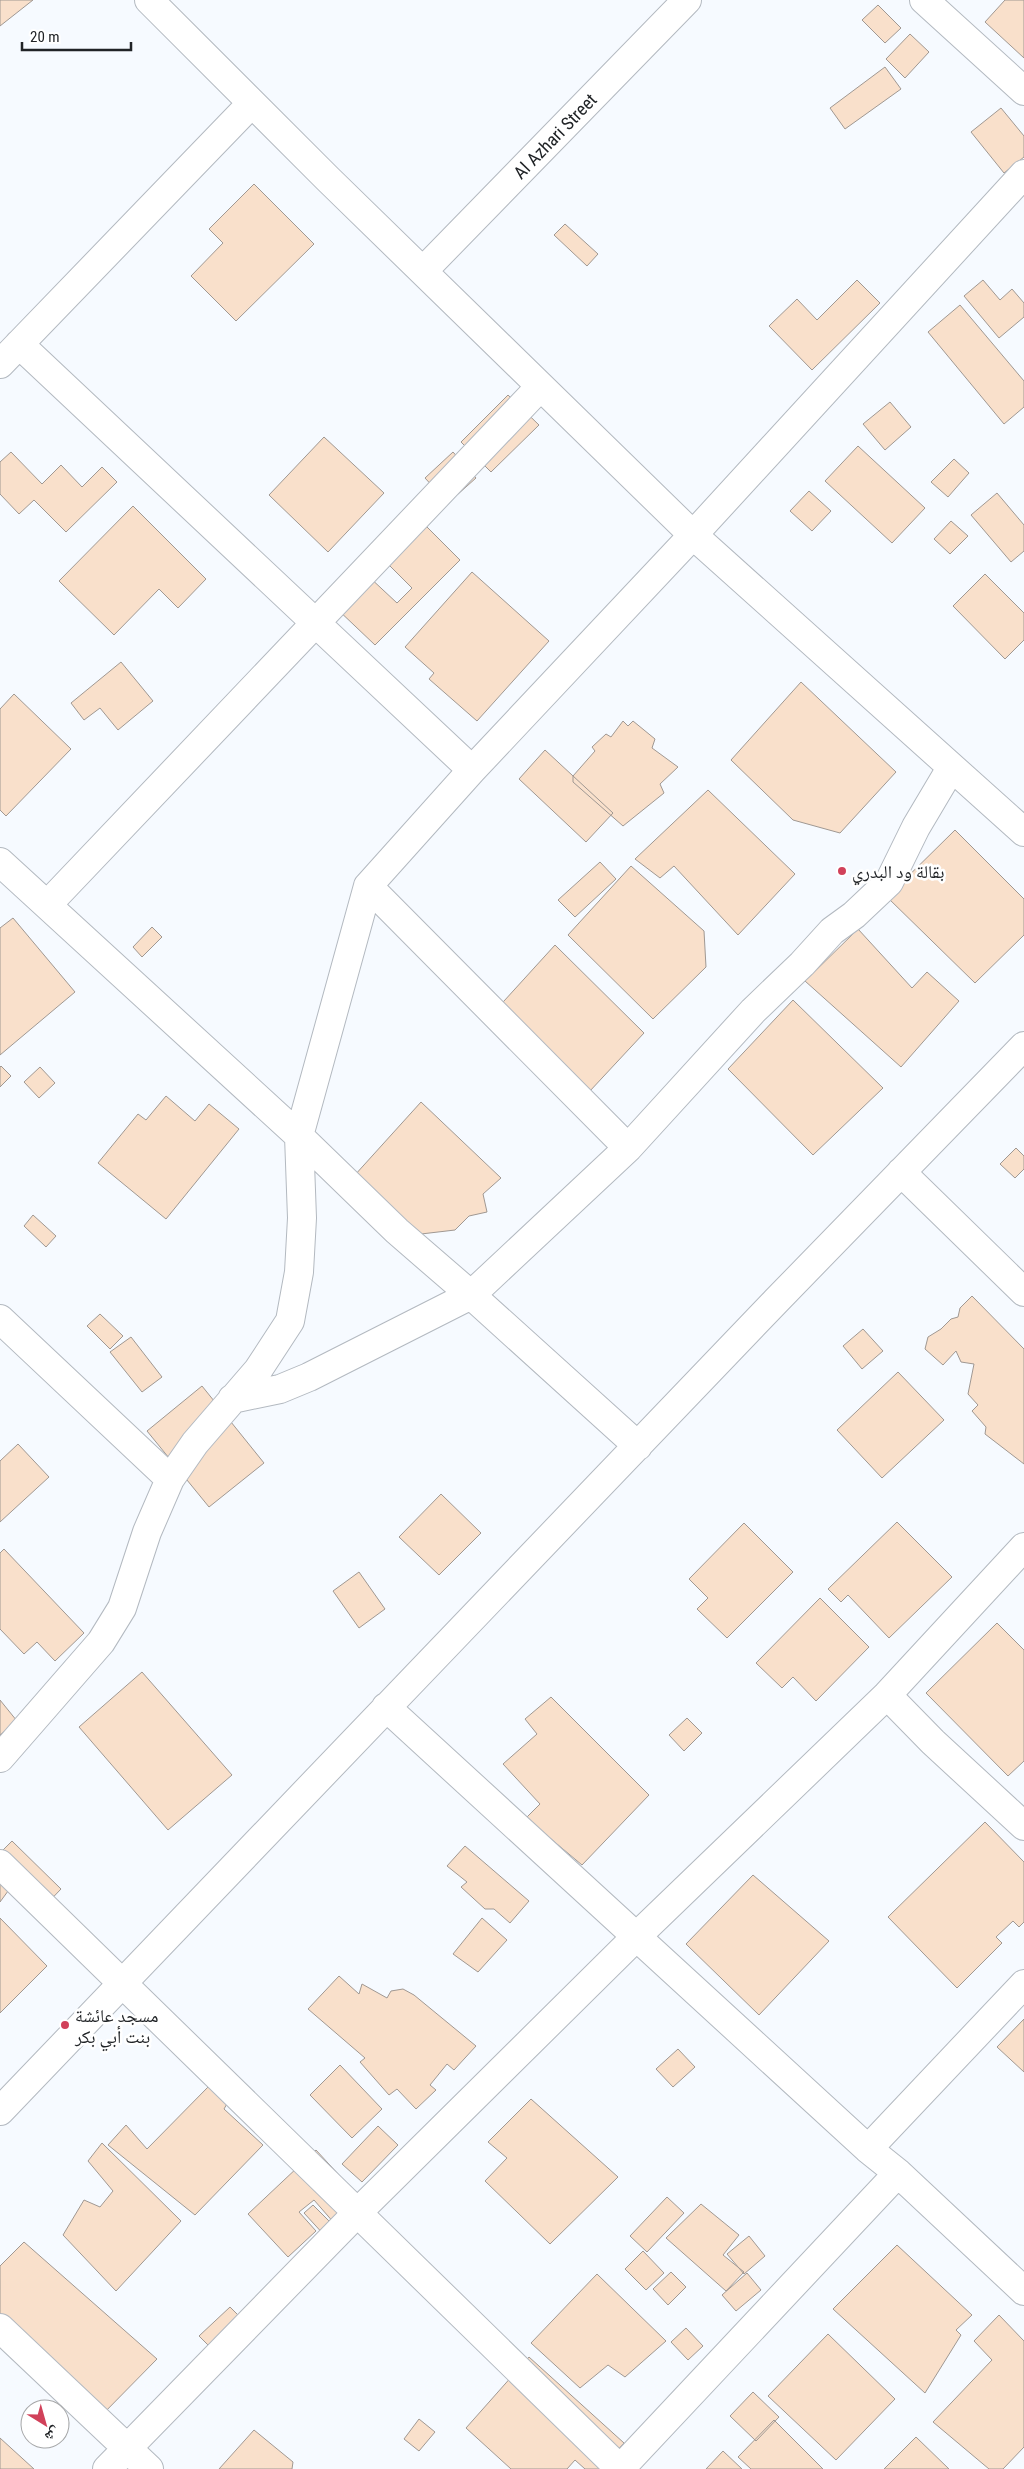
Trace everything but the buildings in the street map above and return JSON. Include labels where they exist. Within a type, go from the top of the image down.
[{"type":"street","points":[[149,0],[423,272],[693,535],[1024,832]]},
{"type":"street","name":"Al Azhari Street","points":[[423,272],[687,0]]},
{"type":"street","points":[[924,0],[1024,91]]},
{"type":"street","points":[[0,364],[252,103]]},
{"type":"street","points":[[0,1758],[101,1642],[122,1608],[147,1532],[170,1479],[195,1443],[258,1370],[290,1321],[300,1272],[302,1218],[299,1136],[368,886],[472,770],[693,535],[1024,174]]},
{"type":"street","points":[[19,344],[472,770]]},
{"type":"street","points":[[48,904],[540,387]]},
{"type":"street","points":[[232,1399],[280,1389],[472,1295],[628,1148],[753,1011],[802,964],[832,931],[854,915],[889,882],[916,827],[951,768]]},
{"type":"street","points":[[2,869],[48,904],[299,1136],[396,1231],[472,1295],[638,1446]]},
{"type":"street","points":[[368,886],[628,1148]]},
{"type":"street","points":[[0,2111],[386,1707],[1024,1046]]},
{"type":"street","points":[[901,1172],[1024,1292]]},
{"type":"street","points":[[0,1319],[170,1479]]},
{"type":"street","points":[[107,2469],[357,2213],[637,1936],[887,1695],[1024,1547]]},
{"type":"street","points":[[887,1695],[933,1742],[1024,1826]]},
{"type":"street","points":[[386,1707],[868,2149],[898,2173],[1024,2291]]},
{"type":"street","points":[[0,1864],[620,2469],[898,2173]]},
{"type":"street","points":[[868,2149],[1024,1984]]},
{"type":"street","points":[[0,2328],[149,2469]]},
{"type":"place","name":"بقالة ود البدري","points":[[842,871]]},
{"type":"place","name":"مسجد عائشة بنت أبي بكر","points":[[65,2025]]}]
